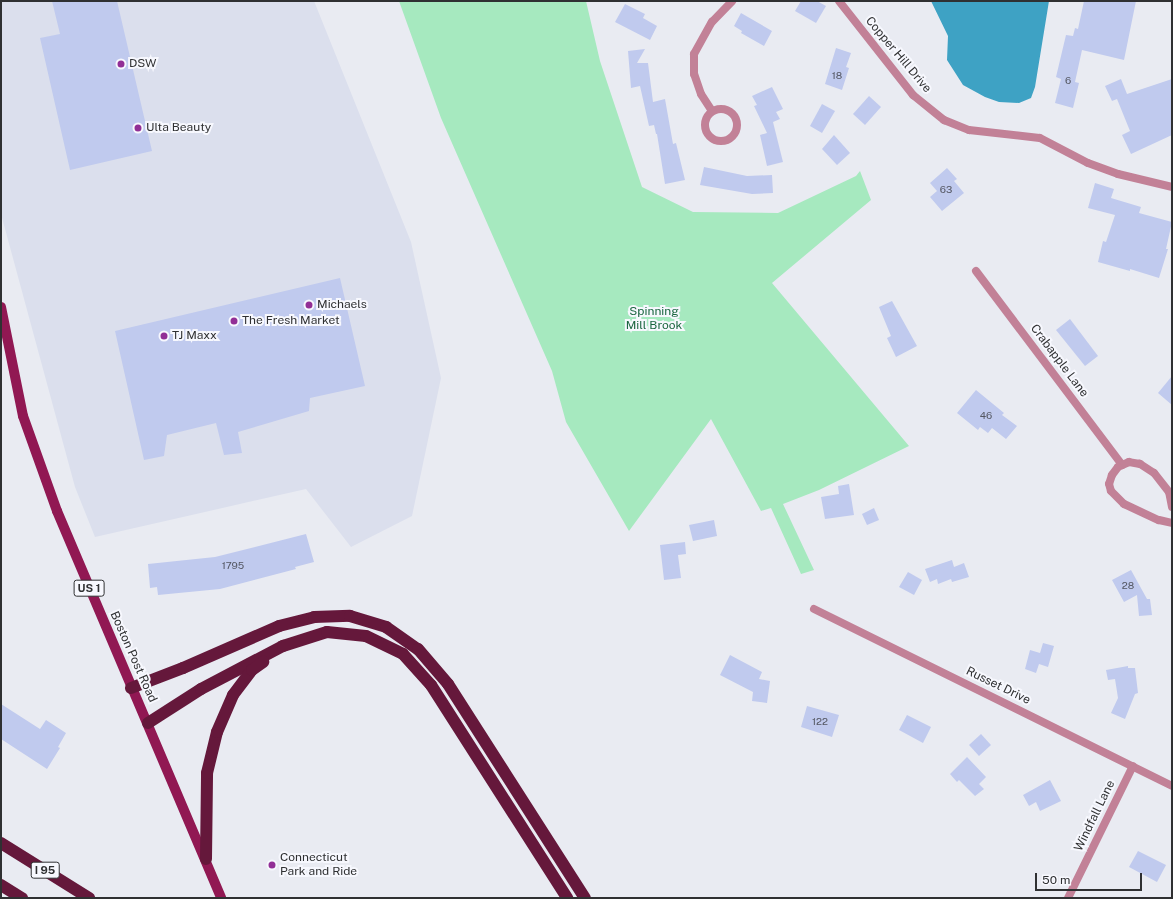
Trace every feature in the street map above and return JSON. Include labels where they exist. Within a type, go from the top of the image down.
[{"type":"highway","points":[[131,688],[183,668],[279,626],[314,617],[350,616],[386,627],[418,649],[448,684],[585,898]]},
{"type":"highway","points":[[148,723],[201,689],[282,646],[327,632],[366,636],[403,654],[431,685],[567,898]]},
{"type":"highway","points":[[206,859],[207,773],[217,732],[233,695],[252,670],[282,646]]},
{"type":"highway","name":"I 95","points":[[1,843],[89,898]]},
{"type":"highway","points":[[1,885],[22,898]]},
{"type":"main road","name":"Boston Post Road","points":[[1,307],[23,416],[57,511],[131,688],[148,723],[206,859],[221,898]]},
{"type":"street","points":[[712,111],[701,94],[694,74],[694,54],[712,22],[732,1]]},
{"type":"street","name":"Copper Hill Drive","points":[[839,1],[913,95],[944,120],[969,130],[1040,138],[1088,162],[1118,174],[1172,186]]},
{"type":"street","points":[[722,108],[736,117],[737,128],[732,137],[721,141],[711,137],[708,134],[705,124],[709,114],[712,111],[722,108]]},
{"type":"street","name":"Crabapple Lane","points":[[976,271],[1122,465]]},
{"type":"street","points":[[1172,507],[1169,492],[1154,473],[1140,464],[1129,462],[1118,467],[1112,475],[1109,484],[1111,490],[1124,504],[1159,520],[1172,523]]},
{"type":"street","name":"Russet Drive","points":[[814,609],[1172,786]]},
{"type":"street","name":"Windfall Lane","points":[[1068,898],[1134,766]]},
{"type":"shaded area","points":[[1,1],[314,1],[411,242],[441,378],[412,516],[351,547],[306,489],[95,537],[75,487],[1,214]]},
{"type":"green space","name":"Spinning Mill Brook","points":[[399,1],[586,1],[600,61],[642,187],[693,212],[778,213],[856,176],[860,171],[871,200],[772,283],[909,446],[819,490],[783,504],[814,570],[801,574],[771,508],[761,511],[711,419],[629,531],[566,422],[552,371],[441,118]]},
{"type":"water","points":[[931,1],[1049,1],[1035,87],[1031,98],[1019,103],[999,102],[985,97],[963,85],[947,60],[948,36]]},
{"type":"building","points":[[52,1],[117,1],[152,151],[70,170],[40,38],[60,34]]},
{"type":"building","points":[[801,1],[817,1],[826,6],[816,23],[795,11]]},
{"type":"building","points":[[1084,1],[1136,1],[1124,60],[1082,50],[1075,82],[1079,83],[1073,108],[1055,103],[1061,79],[1056,77],[1066,35],[1073,36],[1075,28],[1078,29]]},
{"type":"building","points":[[625,4],[645,14],[643,18],[657,26],[650,40],[615,22]]},
{"type":"building","points":[[741,13],[772,31],[764,46],[741,33],[742,31],[734,26]]},
{"type":"building","points":[[836,48],[851,53],[846,67],[849,68],[842,90],[825,84]]},
{"type":"building","points":[[645,49],[637,63],[648,63],[653,102],[665,99],[673,144],[676,143],[685,180],[665,184],[657,134],[654,125],[649,126],[640,86],[631,88],[628,51]]},
{"type":"building","points":[[1121,79],[1127,94],[1172,79],[1172,135],[1131,154],[1122,135],[1130,131],[1117,99],[1112,101],[1105,86]]},
{"type":"building","points":[[772,87],[783,109],[776,112],[780,119],[773,122],[783,162],[767,166],[760,135],[767,133],[754,106],[757,105],[752,96]]},
{"type":"building","points":[[869,96],[881,107],[865,125],[853,114]]},
{"type":"building","points":[[822,104],[835,111],[822,133],[810,126]]},
{"type":"building","points":[[834,135],[850,153],[837,165],[822,149]]},
{"type":"building","points":[[704,167],[747,176],[772,175],[773,193],[752,194],[700,185]]},
{"type":"building","points":[[947,168],[957,179],[954,181],[964,193],[942,211],[930,197],[937,191],[930,183]]},
{"type":"building","points":[[1095,183],[1114,189],[1111,198],[1141,207],[1139,213],[1172,222],[1166,249],[1168,249],[1159,278],[1130,269],[1130,271],[1098,262],[1103,241],[1106,242],[1115,215],[1088,208]]},
{"type":"building","points":[[340,278],[365,386],[310,398],[309,411],[238,432],[242,453],[224,455],[216,423],[167,435],[164,456],[144,460],[115,331]]},
{"type":"building","points":[[892,301],[917,346],[896,357],[887,338],[891,336],[879,307]]},
{"type":"building","points":[[1070,319],[1098,356],[1085,366],[1056,330]]},
{"type":"building","points":[[1172,376],[1172,405],[1158,393]]},
{"type":"building","points":[[976,390],[1004,413],[1002,415],[1017,426],[1006,439],[992,428],[988,433],[980,427],[978,430],[957,413]]},
{"type":"building","points":[[849,484],[854,515],[825,519],[821,497],[839,494],[838,486]]},
{"type":"building","points":[[874,508],[879,520],[867,525],[862,514]]},
{"type":"building","points":[[714,520],[717,536],[693,541],[689,525]]},
{"type":"building","points":[[306,534],[314,562],[295,567],[296,569],[220,589],[158,595],[157,587],[150,588],[148,564],[215,557]]},
{"type":"building","points":[[685,542],[686,554],[678,555],[681,578],[664,580],[660,545]]},
{"type":"building","points":[[952,560],[954,567],[964,563],[969,577],[952,582],[951,579],[938,584],[937,579],[930,582],[925,569]]},
{"type":"building","points":[[1131,570],[1147,599],[1150,599],[1152,615],[1139,616],[1137,595],[1124,602],[1112,580]]},
{"type":"building","points":[[908,572],[922,580],[914,595],[899,587]]},
{"type":"building","points":[[1043,643],[1054,646],[1048,667],[1039,664],[1036,673],[1025,669],[1030,650],[1040,653]]},
{"type":"building","points":[[730,655],[762,672],[759,679],[770,681],[767,703],[752,701],[753,692],[720,675]]},
{"type":"building","points":[[1128,666],[1128,668],[1135,668],[1138,693],[1135,694],[1125,719],[1111,713],[1118,698],[1115,679],[1108,680],[1106,670]]},
{"type":"building","points":[[1,704],[40,729],[46,720],[66,733],[58,747],[60,748],[47,769],[1,739]]},
{"type":"building","points":[[807,706],[839,715],[832,737],[801,727]]},
{"type":"building","points":[[907,715],[931,727],[923,743],[899,730]]},
{"type":"building","points":[[981,734],[991,745],[979,756],[969,745]]},
{"type":"building","points":[[967,757],[986,777],[979,784],[984,789],[975,796],[959,780],[957,782],[950,774]]},
{"type":"building","points":[[1050,780],[1061,801],[1040,811],[1036,802],[1029,806],[1023,795]]},
{"type":"building","points":[[1138,851],[1166,865],[1157,882],[1129,867]]},
{"type":"place","name":"DSW","points":[[121,64]]},
{"type":"place","name":"Ulta Beauty","points":[[138,128]]},
{"type":"place","name":"Michaels","points":[[309,305]]},
{"type":"place","name":"The Fresh Market","points":[[234,321]]},
{"type":"place","name":"TJ Maxx","points":[[164,336]]},
{"type":"place","name":"Connecticut Park and Ride","points":[[272,865]]}]
